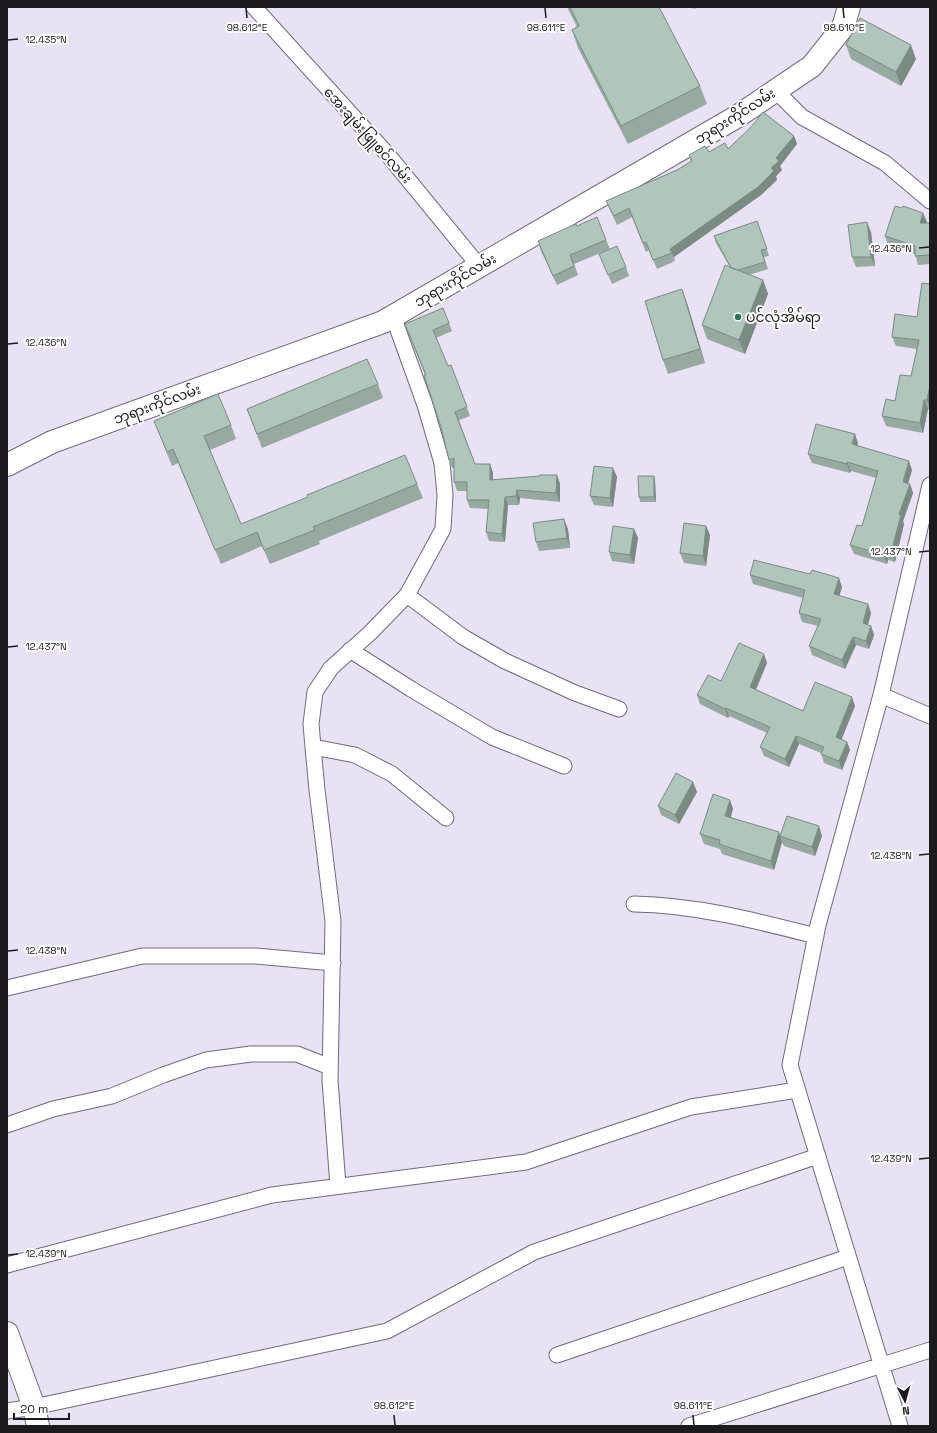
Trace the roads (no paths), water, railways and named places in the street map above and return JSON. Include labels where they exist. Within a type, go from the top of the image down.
[{"type":"street","name":"အေးချမ်းဖြူစင်လမ်း","points":[[254,7],[388,155],[479,266]]},
{"type":"street","name":"ဘုရားကိုင်လမ်း","points":[[7,465],[52,442],[383,322],[738,116],[776,91],[812,66],[843,27],[849,7]]},
{"type":"street","points":[[776,91],[802,117],[885,163],[930,201]]},
{"type":"street","points":[[338,1186],[330,1067],[333,921],[318,798],[311,724],[315,692],[331,668],[407,595],[443,529],[445,495],[442,463],[425,405],[393,316]]},
{"type":"street","points":[[900,1426],[790,1065],[816,936],[926,524],[930,485]]},
{"type":"street","points":[[407,595],[463,637],[505,662],[576,693],[619,709]]},
{"type":"street","points":[[350,650],[492,738],[564,766]]},
{"type":"street","points":[[881,695],[930,716]]},
{"type":"street","points":[[313,747],[355,755],[392,774],[446,818]]},
{"type":"street","points":[[634,904],[659,905],[744,918],[816,936]]},
{"type":"street","points":[[7,988],[142,956],[256,956],[333,962]]},
{"type":"street","points":[[7,1125],[52,1109],[112,1096],[206,1060],[251,1054],[297,1054],[330,1067]]},
{"type":"street","points":[[7,1265],[272,1195],[526,1162],[691,1107],[798,1090]]},
{"type":"street","points":[[7,1411],[36,1417],[387,1331],[534,1252],[818,1156]]},
{"type":"street","points":[[557,1355],[848,1257]]},
{"type":"street","points":[[7,1333],[36,1417]]},
{"type":"street","points":[[689,1426],[930,1350]]},
{"type":"place","name":"ပင်လုံအိမ်ရာ","points":[[738,317]]}]
